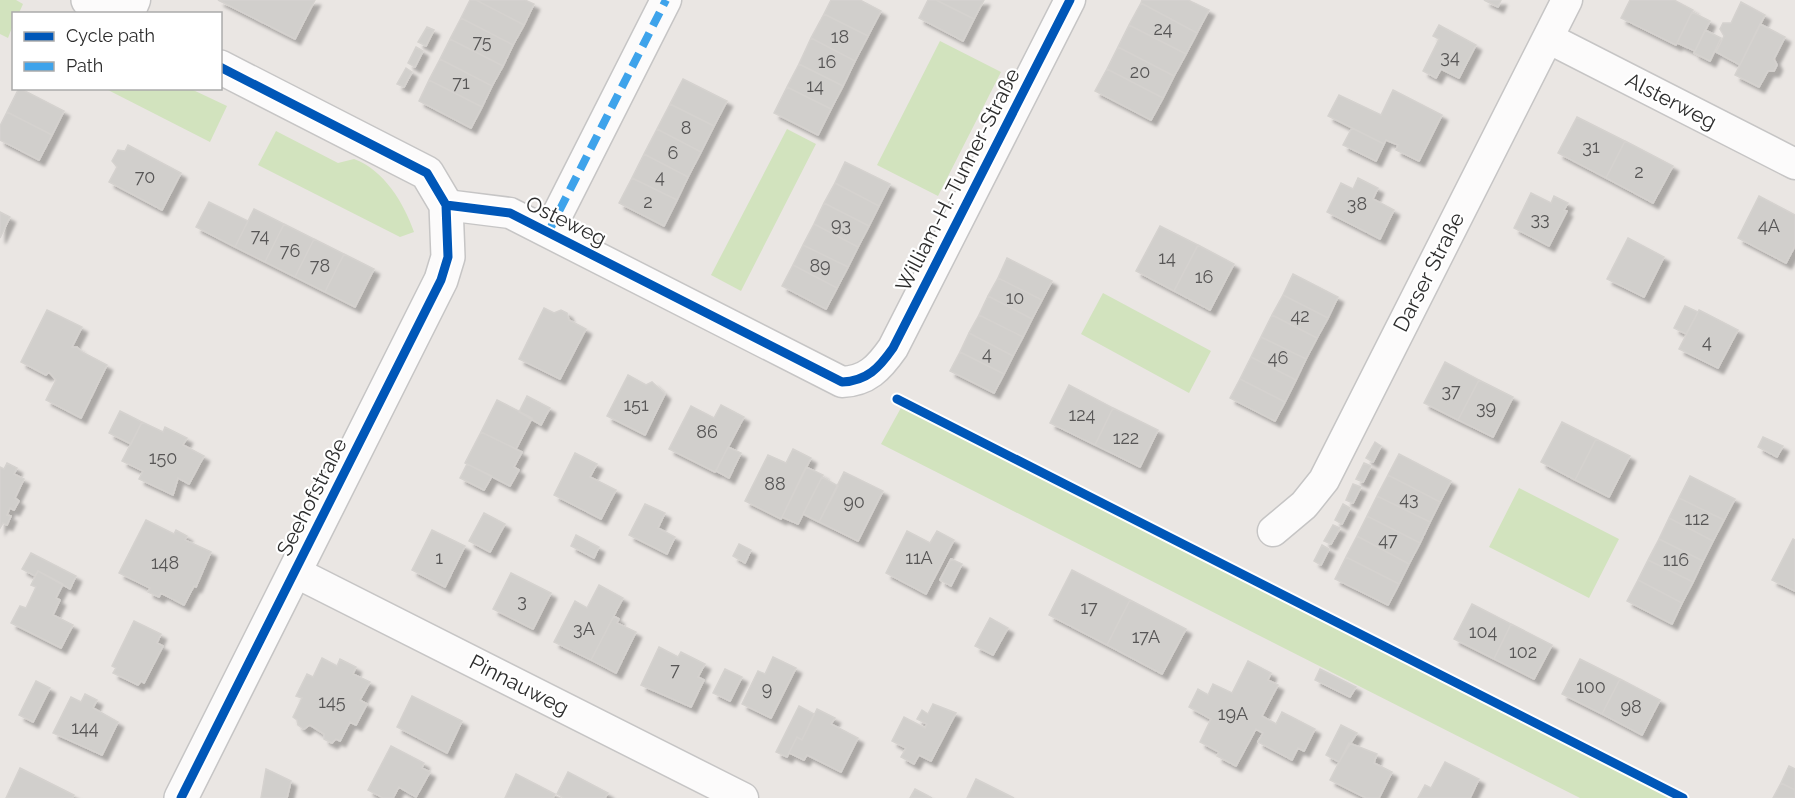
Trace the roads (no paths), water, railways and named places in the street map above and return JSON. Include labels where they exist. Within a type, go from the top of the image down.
[{"type":"street","points":[[88,0],[111,12]]},
{"type":"street","points":[[549,231],[666,0]]},
{"type":"street","name":"William-H.-Tunner-Straße","points":[[873,373],[893,348],[1070,0]]},
{"type":"street","name":"Darser Straße","points":[[1273,531],[1304,505],[1324,480],[1568,0]]},
{"type":"street","name":"Alsterweg","points":[[1548,38],[1795,164]]},
{"type":"street","points":[[222,68],[427,173],[446,205]]},
{"type":"street","name":"Osteweg","points":[[446,205],[510,213],[842,382],[856,382],[873,373]]},
{"type":"street","name":"Seehofstraße","points":[[181,798],[441,280],[448,257],[446,205]]},
{"type":"street","name":"Pinnauweg","points":[[295,572],[743,798]]}]
